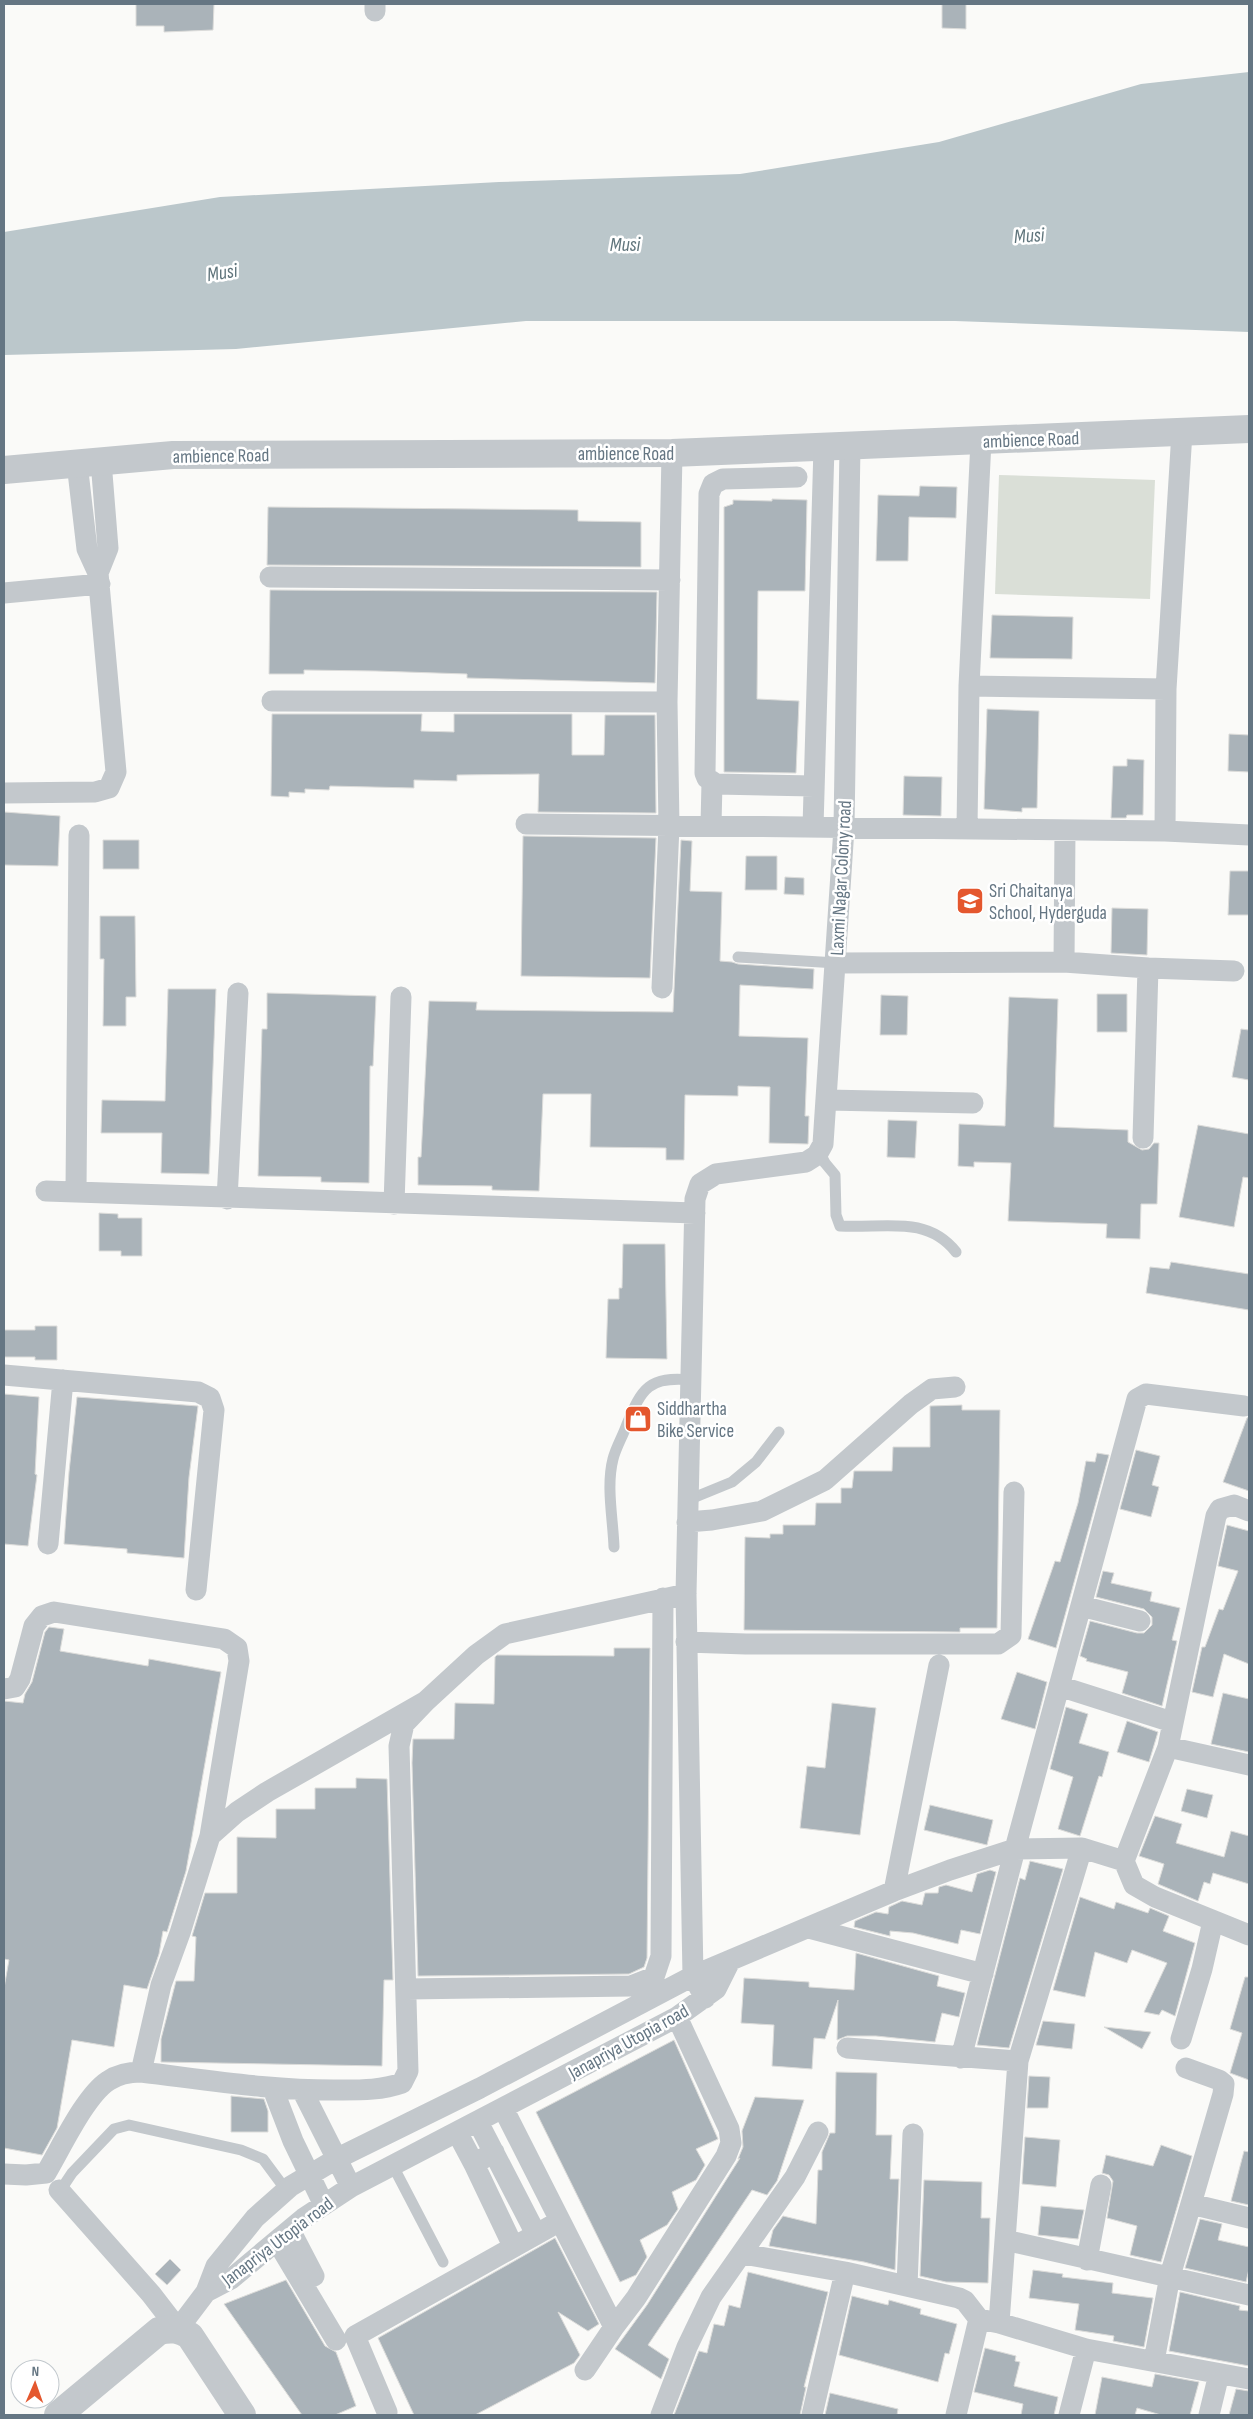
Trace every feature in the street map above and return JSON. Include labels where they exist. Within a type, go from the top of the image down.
[{"type":"street","name":"ambience Road","points":[[4,470],[173,454],[672,453],[1249,430]]},
{"type":"street","points":[[1165,831],[1166,689],[1182,432]]},
{"type":"street","points":[[967,829],[969,686],[981,441]]},
{"type":"street","points":[[813,827],[814,786],[837,447]]},
{"type":"street","name":"Laxmi Nagar Colony road","points":[[819,1152],[823,1144],[827,1100],[844,828],[837,447]]},
{"type":"street","points":[[662,988],[669,826],[667,702],[672,453]]},
{"type":"street","points":[[4,793],[95,792],[109,788],[116,772],[99,578],[87,549],[89,462]]},
{"type":"street","points":[[796,477],[724,479],[713,484],[708,494],[705,773],[716,784],[814,786]]},
{"type":"street","points":[[270,577],[670,580]]},
{"type":"street","points":[[4,593],[99,578]]},
{"type":"street","points":[[969,686],[1166,689]]},
{"type":"street","points":[[272,701],[667,702]]},
{"type":"street","points":[[711,825],[712,782]]},
{"type":"street","points":[[526,824],[1165,831],[1249,835]]},
{"type":"street","points":[[1064,962],[1065,830]]},
{"type":"street","points":[[76,1191],[79,835]]},
{"type":"street","points":[[837,963],[1064,962],[1234,972]]},
{"type":"street","points":[[1143,1138],[1148,968]]},
{"type":"street","points":[[227,1199],[238,994]]},
{"type":"street","points":[[394,1204],[400,997]]},
{"type":"street","points":[[827,1100],[973,1103]]},
{"type":"street","points":[[705,1998],[693,1976],[686,1642],[695,1199],[700,1184],[716,1174],[806,1162],[819,1152]]},
{"type":"street","points":[[46,1191],[227,1199],[695,1213]]},
{"type":"street","points":[[4,1376],[198,1392],[210,1398],[214,1410],[196,1590]]},
{"type":"street","points":[[48,1544],[63,1380]]},
{"type":"street","points":[[687,1522],[742,1516],[762,1511],[779,1503],[824,1480],[911,1404],[932,1389],[955,1386]]},
{"type":"street","points":[[961,2058],[1015,1849],[1137,1399],[1146,1394],[1244,1406]]},
{"type":"street","points":[[686,1642],[746,1644],[998,1644],[1011,1636],[1014,1492]]},
{"type":"street","points":[[1249,1511],[1234,1505],[1220,1509],[1216,1516],[1168,1747],[1124,1861],[1134,1885],[1154,1897],[1249,1935]]},
{"type":"street","points":[[4,2174],[26,2175],[46,2173],[94,2092],[109,2080],[130,2072],[273,2089],[385,2089],[402,2083],[408,2070],[399,1746],[404,1724],[426,1700],[476,1655],[505,1634],[686,1594]]},
{"type":"street","points":[[407,1989],[631,1986],[654,1977],[661,1956],[663,1598]]},
{"type":"street","points":[[1081,1606],[1140,1621]]},
{"type":"street","points":[[4,1689],[15,1687],[20,1679],[34,1626],[42,1616],[54,1612],[224,1639],[237,1648],[240,1661],[210,1836],[180,1933],[161,1985],[141,2072]]},
{"type":"street","points":[[894,1891],[939,1665]]},
{"type":"street","points":[[1059,1686],[1172,1722]]},
{"type":"street","points":[[210,1836],[237,1812],[267,1792],[426,1700]]},
{"type":"street","points":[[1168,1747],[1249,1765]]},
{"type":"street","points":[[956,2415],[989,2321],[1005,2240],[1018,2061],[1082,1848]]},
{"type":"street","name":"Janapriya Utopia road","points":[[206,2292],[216,2266],[254,2218],[286,2190],[309,2175],[338,2158],[480,2088],[693,1976],[894,1891],[1015,1849],[1082,1848],[1124,1861]]},
{"type":"street","points":[[1181,2039],[1202,1969],[1213,1921]]},
{"type":"street","points":[[809,1928],[983,1974]]},
{"type":"street","name":"Janapriya Utopia road","points":[[206,2292],[231,2279],[283,2235],[351,2187],[503,2108],[680,2023],[716,1989],[730,1961]]},
{"type":"street","points":[[585,2370],[636,2298],[726,2156],[731,2142],[729,2129],[680,2023]]},
{"type":"street","points":[[548,2096],[659,2034]]},
{"type":"street","points":[[847,2048],[1018,2061]]},
{"type":"street","points":[[1154,2361],[1170,2276],[1224,2094],[1224,2084],[1219,2080],[1186,2068]]},
{"type":"street","points":[[273,2089],[309,2175],[324,2205]]},
{"type":"street","points":[[302,2090],[351,2187]]},
{"type":"street","points":[[503,2108],[614,2327]]},
{"type":"street","points":[[478,2122],[536,2234]]},
{"type":"street","points":[[457,2132],[513,2246]]},
{"type":"street","points":[[661,2415],[687,2347],[711,2297],[743,2254],[795,2177],[818,2132]]},
{"type":"street","points":[[907,2286],[913,2134]]},
{"type":"street","points":[[474,2164],[524,2148]]},
{"type":"street","points":[[1087,2260],[1101,2186]]},
{"type":"street","points":[[60,2190],[151,2294],[178,2329],[190,2336],[242,2415]]},
{"type":"street","points":[[1191,2204],[1249,2218]]},
{"type":"street","points":[[388,2412],[355,2336],[560,2221]]},
{"type":"street","points":[[283,2235],[337,2330]]},
{"type":"street","points":[[1005,2240],[1249,2295]]},
{"type":"street","points":[[743,2254],[845,2272],[959,2298],[989,2321],[1086,2349],[1249,2380]]},
{"type":"street","points":[[812,2415],[845,2272]]},
{"type":"street","points":[[58,2415],[159,2331],[178,2329],[206,2292]]},
{"type":"street","points":[[1069,2415],[1086,2349]]},
{"type":"street","points":[[1209,2415],[1219,2374]]},
{"type":"lane","points":[[738,957],[837,963]]},
{"type":"lane","points":[[819,1152],[825,1163],[835,1174],[836,1215],[840,1226],[910,1226],[929,1230],[945,1238],[956,1252]]},
{"type":"lane","points":[[614,1547],[611,1473],[616,1448],[636,1402],[646,1388],[658,1380],[691,1380]]},
{"type":"lane","points":[[688,1500],[732,1482],[756,1462],[778,1432]]},
{"type":"lane","points":[[60,2190],[72,2173],[114,2129],[129,2125],[232,2148],[264,2159],[286,2190]]},
{"type":"lane","points":[[393,2166],[442,2262]]},
{"type":"shaded area","points":[[999,475],[1155,480],[1150,599],[995,594]]},
{"type":"water","name":"Musi","points":[[1249,72],[1249,332],[955,321],[526,321],[236,349],[4,355],[4,232],[220,197],[499,182],[740,174],[939,142],[1141,84]]},
{"type":"building","points":[[136,4],[214,4],[213,30],[164,32],[164,26],[136,26]]},
{"type":"building","points":[[942,4],[966,4],[966,29],[942,28]]},
{"type":"building","points":[[920,486],[957,487],[956,518],[909,517],[908,561],[876,561],[878,495],[919,496]]},
{"type":"building","points":[[772,499],[807,500],[805,591],[758,591],[757,699],[799,701],[796,773],[724,772],[724,507],[733,504],[733,500],[772,501]]},
{"type":"building","points":[[268,507],[578,510],[578,521],[641,522],[641,567],[267,565]]},
{"type":"building","points":[[270,590],[657,592],[655,683],[467,678],[467,674],[376,671],[304,670],[304,674],[269,674]]},
{"type":"building","points":[[992,615],[1073,617],[1072,659],[990,658]]},
{"type":"building","points":[[987,709],[1039,711],[1037,808],[1022,808],[1022,812],[984,809]]},
{"type":"building","points":[[272,714],[422,714],[421,731],[454,732],[454,714],[572,714],[572,755],[604,755],[605,715],[655,715],[656,813],[538,812],[539,774],[457,775],[457,781],[414,780],[414,788],[330,786],[329,790],[305,789],[305,793],[289,792],[289,797],[271,796]]},
{"type":"building","points":[[1229,734],[1249,735],[1249,772],[1228,771]]},
{"type":"building","points":[[1127,759],[1144,760],[1143,815],[1111,818],[1113,766],[1127,766]]},
{"type":"building","points":[[904,776],[942,777],[941,816],[903,815]]},
{"type":"building","points":[[4,812],[60,816],[58,866],[4,865]]},
{"type":"building","points":[[523,836],[656,838],[650,978],[521,976]]},
{"type":"building","points":[[103,840],[139,840],[139,869],[103,869]]},
{"type":"building","points":[[681,840],[692,841],[690,891],[722,892],[720,961],[814,969],[813,989],[740,985],[739,1036],[808,1038],[805,1116],[809,1116],[808,1144],[769,1143],[770,1087],[738,1086],[738,1096],[685,1095],[684,1160],[666,1160],[666,1148],[590,1147],[591,1094],[543,1094],[539,1191],[492,1190],[492,1186],[418,1185],[418,1157],[421,1157],[429,1001],[477,1002],[476,1010],[673,1012]]},
{"type":"building","points":[[746,856],[777,856],[777,890],[745,890]]},
{"type":"building","points":[[1230,871],[1249,871],[1249,915],[1228,915]]},
{"type":"building","points":[[785,877],[804,878],[804,895],[784,894]]},
{"type":"building","points":[[1112,908],[1148,909],[1147,955],[1111,953]]},
{"type":"building","points":[[100,916],[135,916],[136,997],[126,997],[126,1026],[103,1026],[104,959],[100,959]]},
{"type":"building","points":[[168,989],[216,989],[209,1174],[161,1173],[162,1133],[101,1133],[102,1100],[165,1101]]},
{"type":"building","points":[[267,993],[376,996],[373,1066],[370,1066],[369,1183],[321,1182],[321,1177],[258,1176],[262,1029],[267,1029]]},
{"type":"building","points":[[1097,994],[1127,994],[1127,1032],[1097,1032]]},
{"type":"building","points":[[881,995],[908,996],[907,1035],[880,1035]]},
{"type":"building","points":[[1009,997],[1058,999],[1054,1127],[1128,1130],[1128,1142],[1142,1150],[1149,1149],[1154,1143],[1159,1143],[1157,1204],[1141,1204],[1140,1239],[1106,1238],[1107,1224],[1008,1221],[1011,1163],[974,1162],[974,1167],[958,1166],[959,1124],[1005,1126]]},
{"type":"building","points":[[1241,1029],[1249,1030],[1249,1080],[1232,1077]]},
{"type":"building","points":[[888,1120],[917,1121],[915,1158],[887,1157]]},
{"type":"building","points":[[1198,1125],[1249,1134],[1249,1178],[1243,1177],[1234,1227],[1179,1217]]},
{"type":"building","points":[[99,1213],[118,1214],[118,1218],[142,1218],[142,1256],[121,1256],[121,1251],[99,1251]]},
{"type":"building","points":[[623,1244],[665,1244],[667,1359],[606,1358],[608,1299],[619,1299],[619,1288],[622,1288]]},
{"type":"building","points":[[1171,1262],[1249,1274],[1249,1310],[1146,1293],[1150,1267],[1169,1269]]},
{"type":"building","points":[[35,1326],[57,1326],[57,1360],[35,1360],[35,1357],[4,1357],[4,1330],[35,1330]]},
{"type":"building","points":[[4,1394],[39,1397],[35,1474],[37,1475],[28,1546],[4,1544]]},
{"type":"building","points":[[77,1397],[198,1406],[189,1477],[184,1558],[127,1553],[127,1549],[64,1544]]},
{"type":"building","points":[[962,1405],[962,1410],[1000,1410],[997,1628],[960,1628],[960,1632],[744,1630],[745,1537],[770,1538],[770,1534],[783,1534],[783,1525],[815,1525],[816,1503],[841,1503],[841,1488],[852,1488],[854,1471],[892,1471],[893,1447],[930,1447],[930,1406]]},
{"type":"building","points":[[1249,1417],[1249,1491],[1223,1482]]},
{"type":"building","points":[[1136,1450],[1160,1456],[1152,1485],[1159,1487],[1151,1517],[1120,1509]]},
{"type":"building","points":[[1097,1453],[1109,1455],[1056,1648],[1028,1639],[1055,1561],[1060,1562],[1078,1503],[1086,1461],[1095,1462]]},
{"type":"building","points":[[1227,1525],[1249,1531],[1249,1664],[1224,1654],[1213,1697],[1192,1692],[1202,1647],[1205,1647],[1219,1609],[1223,1610],[1238,1571],[1218,1566]]},
{"type":"building","points":[[1103,1571],[1114,1573],[1111,1583],[1152,1592],[1150,1601],[1180,1608],[1172,1640],[1177,1641],[1162,1706],[1122,1693],[1128,1672],[1086,1661],[1087,1659],[1080,1656],[1090,1621],[1137,1633],[1144,1633],[1152,1625],[1152,1617],[1144,1609],[1096,1597]]},
{"type":"building","points":[[49,1627],[64,1629],[60,1651],[148,1666],[149,1659],[221,1672],[186,1871],[167,1932],[163,1931],[159,1954],[147,1989],[124,1985],[114,2047],[72,2040],[57,2128],[42,2155],[4,2148],[4,1988],[9,1960],[4,1959],[4,1701],[23,1703],[25,1694],[32,1682],[45,1632]]},
{"type":"building","points":[[614,1648],[650,1648],[647,1958],[644,1967],[629,1974],[418,1976],[412,1763],[413,1739],[454,1739],[455,1703],[494,1704],[495,1657],[497,1655],[614,1656]]},
{"type":"building","points":[[1017,1672],[1047,1682],[1035,1729],[1001,1719]]},
{"type":"building","points":[[1223,1693],[1249,1699],[1249,1752],[1211,1744]]},
{"type":"building","points":[[832,1703],[876,1708],[860,1835],[800,1828],[807,1766],[825,1768]]},
{"type":"building","points":[[1066,1707],[1088,1714],[1079,1743],[1109,1752],[1102,1777],[1099,1776],[1080,1836],[1058,1829],[1073,1777],[1050,1769]]},
{"type":"building","points":[[1127,1721],[1158,1732],[1149,1762],[1117,1752]]},
{"type":"building","points":[[356,1778],[387,1779],[393,1980],[384,1980],[382,2066],[161,2062],[161,2039],[176,1981],[194,1981],[196,1937],[192,1936],[205,1893],[237,1893],[237,1837],[276,1838],[276,1809],[315,1809],[315,1788],[356,1788]]},
{"type":"building","points":[[1187,1789],[1213,1795],[1207,1818],[1181,1811]]},
{"type":"building","points":[[930,1805],[993,1820],[987,1845],[924,1830]]},
{"type":"building","points":[[1155,1816],[1182,1824],[1176,1843],[1224,1857],[1231,1831],[1249,1836],[1249,1884],[1213,1873],[1210,1884],[1204,1882],[1198,1901],[1158,1884],[1164,1864],[1139,1856]]},
{"type":"building","points":[[1030,1861],[1063,1869],[1009,2048],[977,2045],[1020,1878],[1025,1880]]},
{"type":"building","points":[[990,1870],[996,1872],[980,1934],[961,1930],[958,1944],[913,1933],[890,1931],[890,1936],[854,1927],[855,1921],[876,1912],[888,1914],[889,1907],[902,1901],[922,1905],[925,1893],[938,1893],[939,1887],[946,1885],[972,1892],[977,1874]]},
{"type":"building","points":[[1080,1897],[1114,1909],[1116,1902],[1148,1913],[1150,1908],[1169,1916],[1163,1931],[1195,1943],[1175,2016],[1162,2010],[1159,2015],[1144,2012],[1167,1963],[1132,1950],[1127,1963],[1095,1952],[1085,1997],[1053,1990]]},
{"type":"building","points":[[856,1953],[939,1976],[937,1986],[965,1993],[959,2017],[942,2013],[935,2042],[876,2036],[847,2036],[837,2040],[838,2000],[825,2039],[814,2038],[812,2069],[772,2066],[774,2025],[741,2023],[744,1978],[809,1982],[809,1987],[854,1990]]},
{"type":"building","points":[[1245,1977],[1249,1977],[1249,2080],[1230,2073],[1242,2033],[1230,2029]]},
{"type":"building","points":[[1043,2021],[1075,2024],[1072,2049],[1036,2045]]},
{"type":"building","points":[[1104,2027],[1151,2032],[1142,2049]]},
{"type":"building","points":[[674,2040],[718,2139],[696,2149],[705,2165],[696,2180],[672,2192],[678,2209],[667,2225],[640,2240],[647,2257],[636,2275],[620,2282],[536,2112]]},
{"type":"building","points":[[836,2072],[877,2073],[876,2135],[892,2135],[890,2179],[899,2179],[895,2270],[864,2262],[769,2246],[773,2230],[783,2216],[816,2224],[818,2170],[822,2170],[822,2152],[830,2133],[835,2133]]},
{"type":"building","points":[[1029,2076],[1050,2077],[1048,2108],[1027,2108]]},
{"type":"building","points":[[231,2096],[264,2099],[268,2111],[268,2132],[231,2132]]},
{"type":"building","points":[[755,2097],[804,2100],[777,2181],[767,2195],[752,2190],[648,2345],[669,2359],[661,2379],[615,2349],[647,2305],[740,2158],[738,2159],[743,2147],[742,2131]]},
{"type":"building","points":[[1025,2137],[1060,2140],[1056,2187],[1022,2184]]},
{"type":"building","points":[[1161,2145],[1192,2156],[1161,2262],[1130,2255],[1137,2226],[1107,2218],[1113,2181],[1109,2175],[1102,2173],[1106,2155],[1153,2166]]},
{"type":"building","points":[[1244,2151],[1249,2152],[1249,2205],[1231,2201]]},
{"type":"building","points":[[924,2180],[982,2182],[981,2218],[990,2218],[988,2283],[946,2282],[920,2276]]},
{"type":"building","points":[[1041,2206],[1084,2210],[1078,2239],[1038,2235]]},
{"type":"building","points":[[1200,2219],[1222,2224],[1218,2240],[1249,2247],[1249,2269],[1246,2282],[1185,2268]]},
{"type":"building","points":[[555,2238],[599,2324],[588,2331],[558,2312],[580,2355],[574,2363],[475,2415],[414,2415],[378,2338]]},
{"type":"building","points":[[170,2259],[181,2270],[167,2285],[155,2274]]},
{"type":"building","points":[[1033,2270],[1063,2274],[1062,2277],[1113,2283],[1112,2293],[1153,2298],[1144,2347],[1113,2341],[1114,2336],[1075,2330],[1079,2304],[1029,2298]]},
{"type":"building","points":[[748,2272],[828,2292],[804,2387],[806,2387],[800,2415],[674,2415],[699,2351],[707,2353],[714,2324],[724,2326],[729,2305],[740,2308]]},
{"type":"building","points":[[286,2280],[325,2346],[336,2352],[356,2406],[335,2415],[302,2415],[224,2304]]},
{"type":"building","points":[[1180,2292],[1240,2306],[1239,2310],[1249,2311],[1249,2366],[1169,2351]]},
{"type":"building","points":[[852,2296],[888,2305],[889,2300],[921,2309],[920,2314],[957,2324],[949,2354],[945,2353],[938,2382],[839,2355]]},
{"type":"building","points":[[985,2348],[1016,2356],[1015,2361],[1020,2362],[1014,2386],[1058,2397],[1054,2415],[1021,2415],[1023,2404],[974,2392]]},
{"type":"building","points":[[1155,2374],[1199,2382],[1190,2415],[1161,2415],[1137,2408],[1135,2415],[1095,2415],[1102,2377],[1152,2387]]},
{"type":"building","points":[[1236,2389],[1249,2391],[1249,2415],[1229,2415]]},
{"type":"building","points":[[830,2393],[898,2409],[897,2415],[825,2415]]},
{"type":"place","name":"Sri Chaitanya School, Hyderguda","points":[[970,901]]},
{"type":"place","name":"Siddhartha Bike Service","points":[[638,1419]]}]
